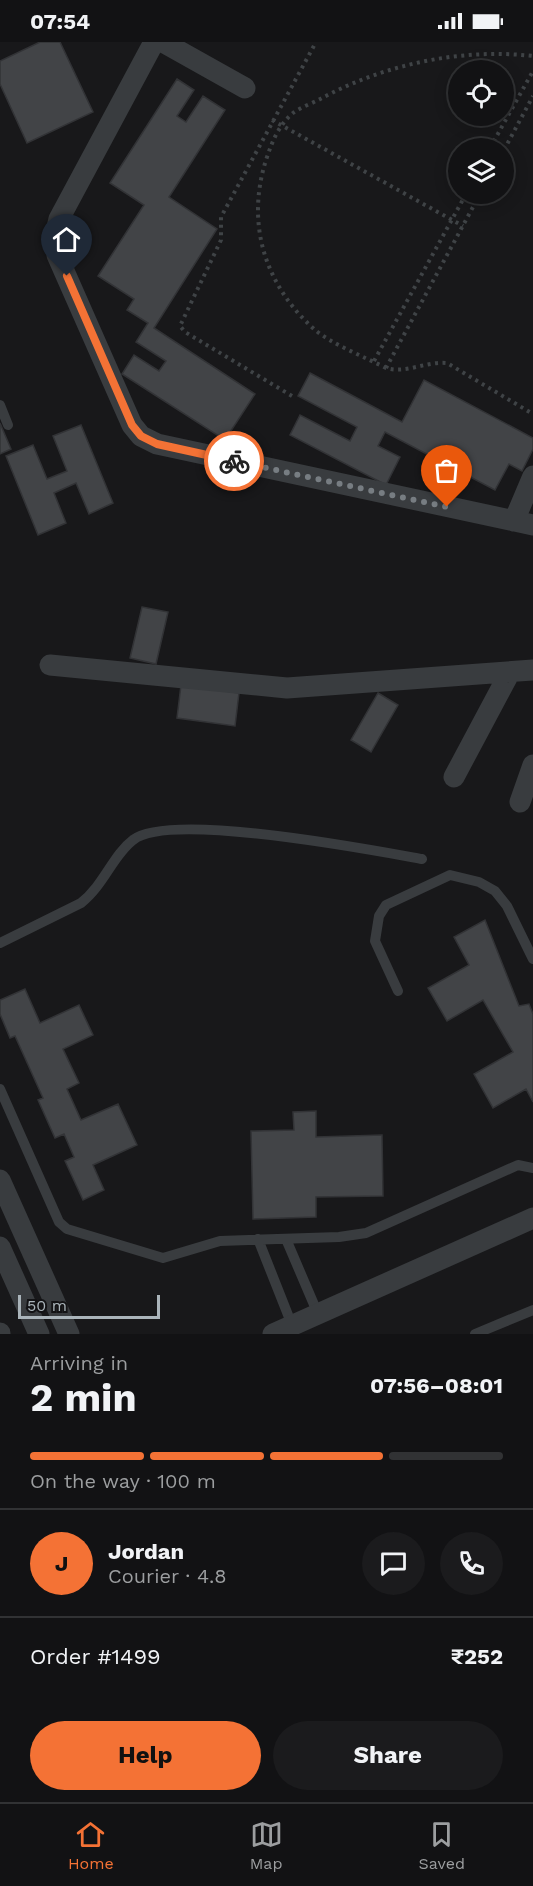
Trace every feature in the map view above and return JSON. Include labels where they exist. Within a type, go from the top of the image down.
[{"type":"street","points":[[154,42],[59,219],[55,236],[57,255],[132,425],[141,436],[157,444],[523,523],[533,476]]},
{"type":"street","points":[[163,42],[245,88]]},
{"type":"street","points":[[50,665],[286,688],[533,670]]},
{"type":"street","points":[[454,777],[510,672]]},
{"type":"street","points":[[520,802],[533,765]]},
{"type":"street","points":[[0,1180],[69,1334]]},
{"type":"street","points":[[282,1330],[533,1218]]},
{"type":"street","points":[[0,1247],[39,1334]]},
{"type":"lane","points":[[0,405],[8,425]]},
{"type":"lane","points":[[0,943],[81,903],[104,880],[133,839],[144,834],[206,829],[340,844],[422,859]]},
{"type":"lane","points":[[398,991],[375,941],[378,916],[386,905],[450,875],[479,882],[495,891],[507,906],[533,959]]},
{"type":"lane","points":[[0,1089],[54,1215],[67,1229],[163,1258],[220,1240],[286,1239],[366,1233],[518,1165],[533,1168]]},
{"type":"lane","points":[[258,1239],[282,1330]]},
{"type":"lane","points":[[286,1239],[318,1314]]},
{"type":"lane","points":[[475,1334],[533,1310]]},
{"type":"path","points":[[292,396],[185,332],[180,326],[221,240],[221,217],[316,42]]},
{"type":"path","points":[[533,56],[501,52],[450,57],[375,74],[293,113],[274,135],[260,180],[256,218],[265,258],[289,303],[315,330],[386,368],[397,371],[434,362],[447,363],[533,414]]},
{"type":"path","points":[[496,138],[533,71]]},
{"type":"path","points":[[510,138],[533,96]]},
{"type":"path","points":[[272,120],[463,226]]},
{"type":"path","points":[[374,361],[460,204]]},
{"type":"path","points":[[386,368],[475,204]]},
{"type":"building","points":[[40,42],[60,42],[93,112],[27,143],[0,84],[0,61]]},
{"type":"building","points":[[177,79],[194,90],[177,116],[186,122],[203,96],[225,110],[169,197],[217,229],[154,328],[255,394],[225,440],[122,374],[134,355],[159,371],[166,361],[136,342],[148,323],[127,310],[134,299],[98,276],[144,205],[110,183]]},
{"type":"building","points":[[310,373],[402,422],[424,380],[533,438],[533,449],[522,471],[509,464],[495,490],[385,432],[378,446],[400,457],[386,485],[290,435],[300,415],[350,441],[357,427],[298,396]]},
{"type":"building","points":[[0,423],[11,449],[0,454]]},
{"type":"building","points":[[81,425],[113,503],[89,514],[76,483],[54,493],[66,523],[38,535],[6,456],[33,445],[47,479],[67,471],[53,436]]},
{"type":"building","points":[[142,607],[168,612],[156,664],[130,658]]},
{"type":"building","points":[[181,685],[239,693],[235,726],[177,718]]},
{"type":"building","points":[[378,693],[398,705],[371,752],[351,740]]},
{"type":"building","points":[[485,920],[519,1006],[529,1004],[533,1014],[533,1102],[526,1089],[493,1108],[474,1074],[513,1052],[483,1000],[447,1021],[428,988],[469,965],[454,937]]},
{"type":"building","points":[[25,989],[40,1023],[79,1005],[93,1035],[63,1049],[79,1083],[67,1089],[81,1120],[118,1104],[137,1145],[93,1165],[104,1190],[83,1200],[65,1161],[74,1157],[64,1134],[55,1138],[38,1100],[43,1098],[15,1036],[10,1038],[0,1014],[0,1000]]},
{"type":"building","points":[[316,1111],[316,1137],[382,1135],[383,1196],[316,1197],[316,1217],[253,1219],[251,1131],[294,1130],[293,1112]]},
{"type":"way so far","points":[[234,461],[447,507]]},
{"type":"route","points":[[67,276],[132,425],[141,436],[157,444],[234,461]]}]
